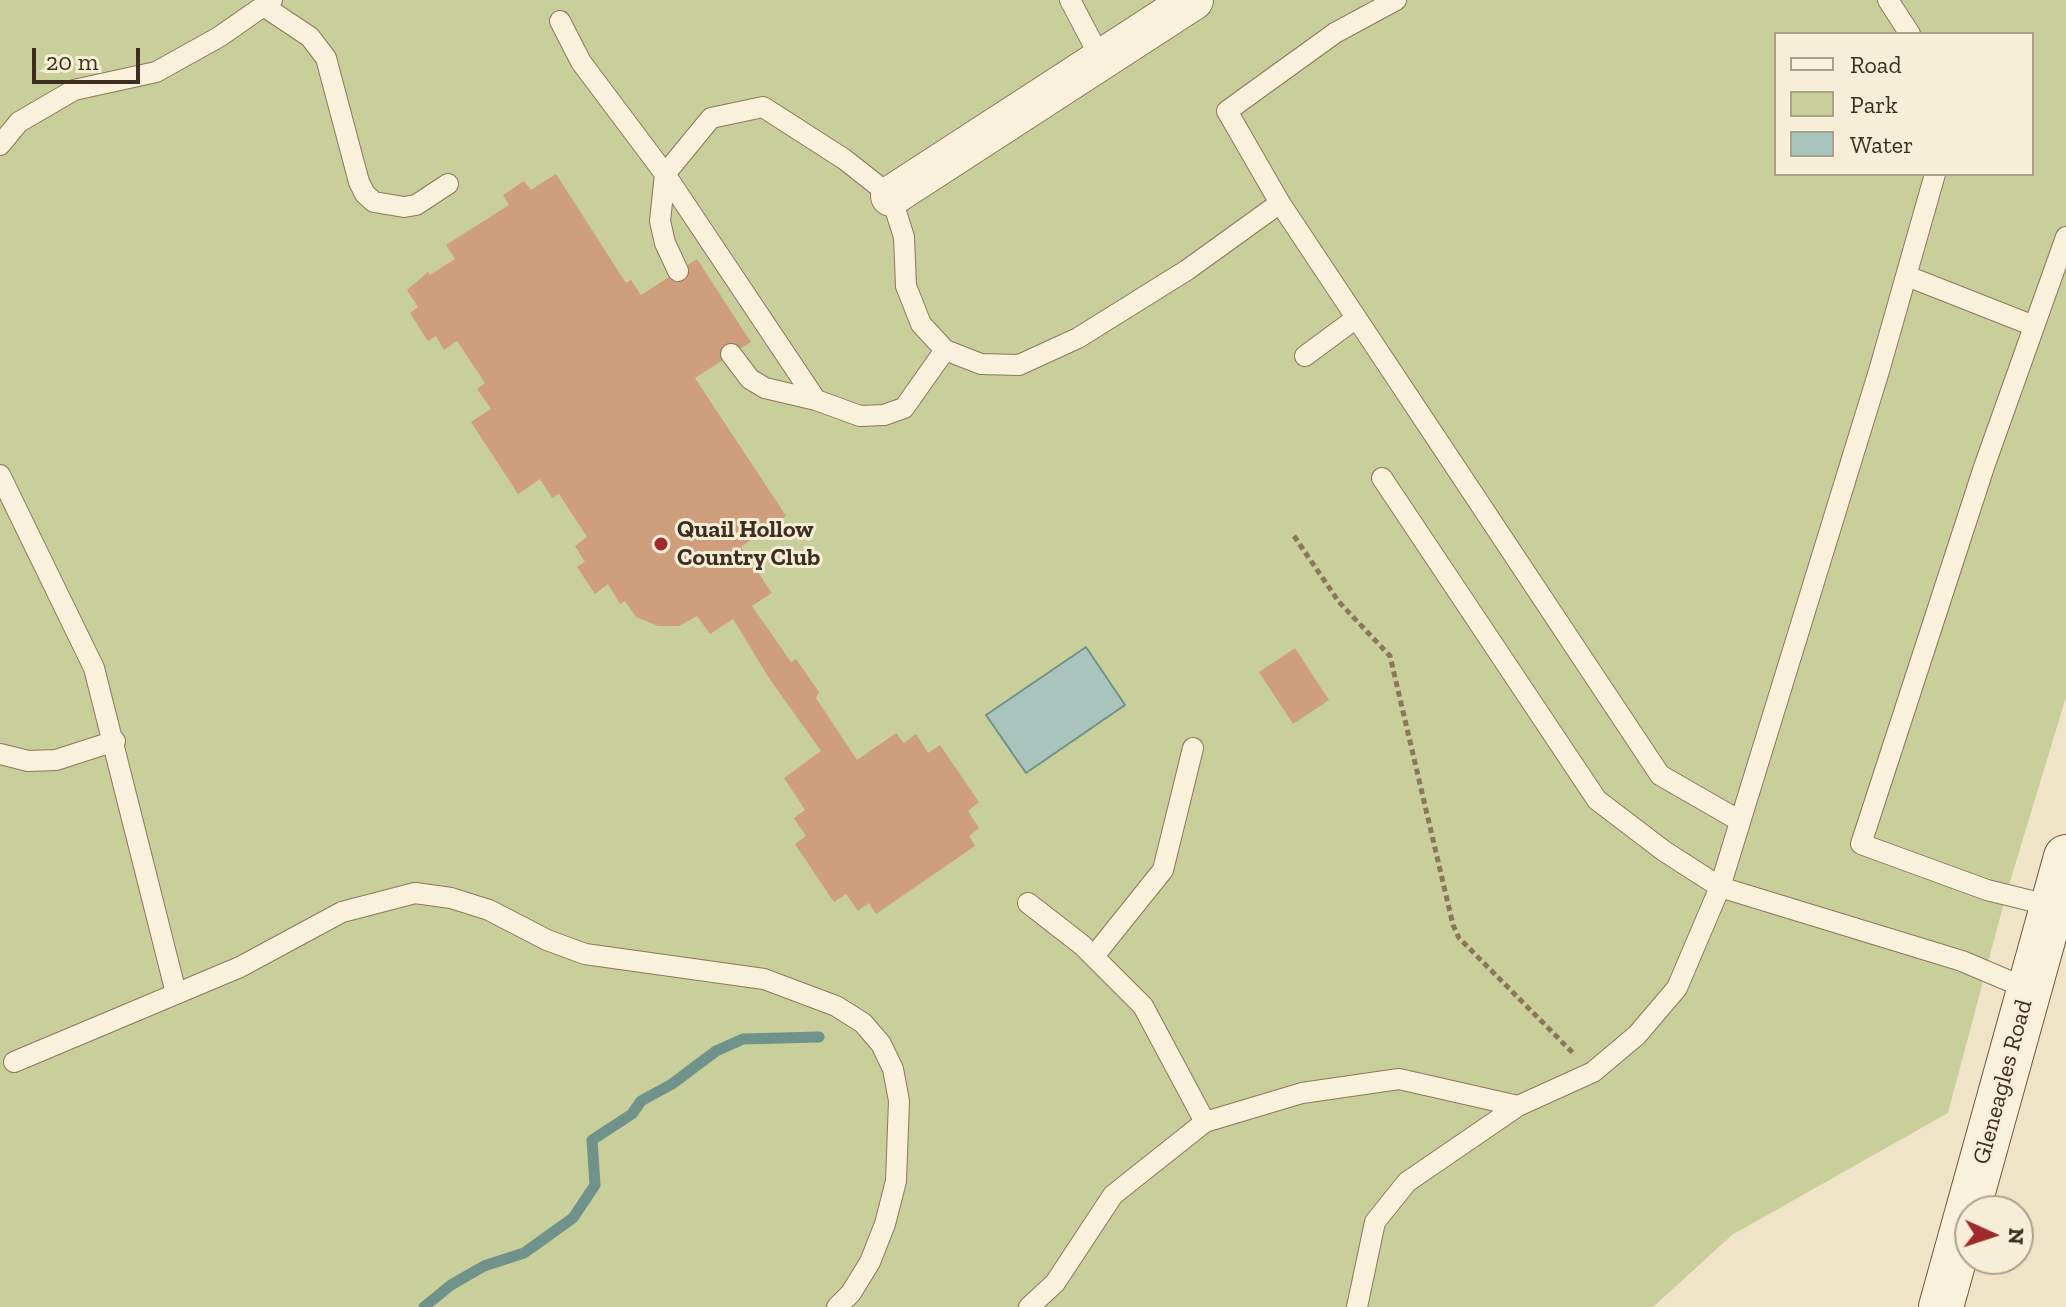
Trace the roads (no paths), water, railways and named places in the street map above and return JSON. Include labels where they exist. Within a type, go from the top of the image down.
[{"type":"street","points":[[891,196],[1193,0]]},
{"type":"street","name":"Gleneagles Road","points":[[1941,1307],[2066,857]]},
{"type":"lane","points":[[1070,0],[1101,59]]},
{"type":"lane","points":[[1396,0],[1335,33],[1227,111],[1280,203],[1355,319],[1660,775],[1740,821]]},
{"type":"lane","points":[[1888,0],[1909,32]]},
{"type":"lane","points":[[0,145],[19,122],[74,90],[156,72],[268,4],[310,37],[326,58],[359,182],[365,194],[374,202],[404,207],[416,205],[448,184]]},
{"type":"lane","points":[[560,21],[581,62],[665,174],[816,400]]},
{"type":"lane","points":[[678,271],[665,243],[660,221],[665,174],[711,118],[763,107],[844,159],[891,196],[904,237],[906,286],[921,324],[945,350],[981,364],[1019,365],[1050,354],[1187,270],[1280,203]]},
{"type":"lane","points":[[1357,1307],[1375,1222],[1407,1182],[1518,1106],[1593,1072],[1637,1035],[1677,988],[1720,887],[1907,276],[1934,176]]},
{"type":"lane","points":[[2052,906],[1987,890],[1861,844],[1984,467],[2066,237]]},
{"type":"lane","points":[[1907,276],[2034,326]]},
{"type":"lane","points":[[1305,356],[1355,319]]},
{"type":"lane","points":[[731,354],[750,379],[765,388],[816,400],[860,416],[884,415],[904,408],[945,350]]},
{"type":"lane","points":[[0,475],[94,668],[115,741],[176,993]]},
{"type":"lane","points":[[1382,478],[1597,800],[1664,851],[1720,887],[1962,961],[2028,989]]},
{"type":"lane","points":[[0,754],[28,761],[56,760],[115,741]]},
{"type":"lane","points":[[1094,956],[1163,870],[1193,748]]},
{"type":"lane","points":[[14,1062],[240,967],[342,912],[415,893],[451,898],[489,910],[547,940],[585,954],[764,979],[836,1006],[863,1023],[881,1044],[893,1069],[899,1101],[896,1181],[885,1224],[870,1262],[851,1293],[837,1307]]},
{"type":"lane","points":[[1028,903],[1094,956],[1143,1006],[1205,1122]]},
{"type":"lane","points":[[1029,1307],[1055,1283],[1113,1195],[1205,1122],[1302,1093],[1399,1079],[1518,1106]]},
{"type":"water","points":[[1086,647],[1125,705],[1026,773],[986,715]]},
{"type":"waterway","points":[[424,1307],[451,1285],[484,1266],[524,1253],[573,1218],[595,1185],[592,1140],[632,1114],[641,1101],[672,1084],[716,1051],[743,1039],[819,1037]]},
{"type":"place","name":"Quail Hollow Country Club","points":[[661,544]]}]
